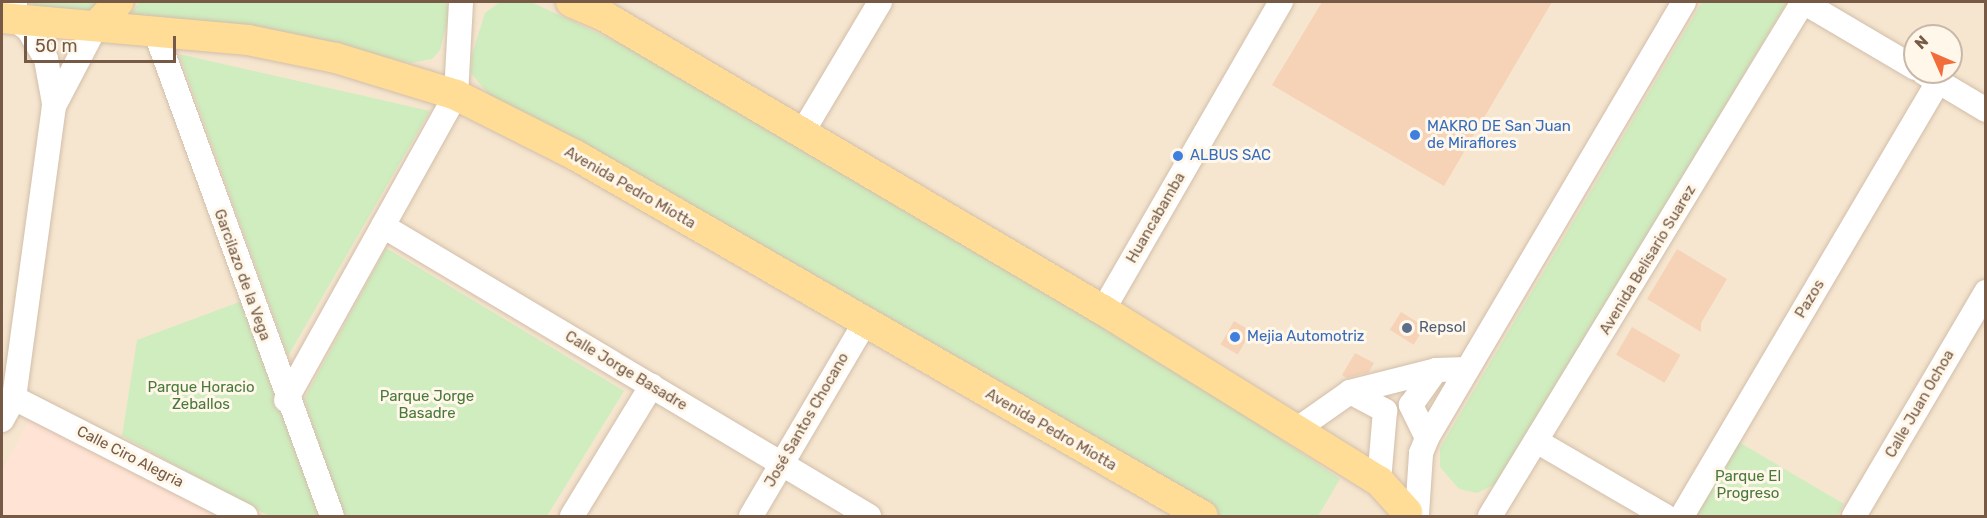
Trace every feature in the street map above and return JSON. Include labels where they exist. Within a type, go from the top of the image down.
[{"type":"main road","points":[[96,26],[118,2]]},
{"type":"main road","points":[[571,2],[604,16],[1103,310],[1379,481],[1407,515]]},
{"type":"main road","name":"Avenida Pedro Miotta","points":[[10,13],[96,26],[248,40],[336,58],[456,95],[575,155],[864,324],[1203,516]]},
{"type":"street","points":[[286,400],[456,95],[461,2]]},
{"type":"street","points":[[802,133],[880,2]]},
{"type":"street","name":"Huancabamba","points":[[1103,310],[1281,2]]},
{"type":"street","points":[[1407,515],[1420,453],[1427,438],[1684,2]]},
{"type":"street","points":[[1803,2],[1903,61]]},
{"type":"street","name":"Avenida Belisario Suarez","points":[[1490,516],[1538,442],[1803,2]]},
{"type":"street","points":[[2,420],[14,398],[54,106],[46,59],[28,29],[10,13]]},
{"type":"street","points":[[54,106],[96,26]]},
{"type":"street","name":"Garcilazo de la Vega","points":[[155,31],[286,400],[332,516]]},
{"type":"street","name":"Pazos","points":[[1682,516],[1926,84]]},
{"type":"street","points":[[1942,84],[1986,110]]},
{"type":"street","name":"Calle Jorge Basadre","points":[[383,226],[869,516]]},
{"type":"street","name":"Calle Juan Ochoa","points":[[1854,516],[1986,292]]},
{"type":"street","name":"José Santos Chocano","points":[[751,516],[864,324]]},
{"type":"street","points":[[1296,430],[1350,392],[1436,370],[1467,369]]},
{"type":"street","points":[[1350,392],[1385,411],[1411,405],[1436,370]]},
{"type":"street","points":[[572,516],[652,385]]},
{"type":"street","name":"Calle Ciro Alegria","points":[[14,398],[241,515]]},
{"type":"street","points":[[1411,405],[1427,438]]},
{"type":"street","points":[[1379,481],[1385,411]]},
{"type":"street","points":[[1538,442],[1665,516]]},
{"type":"shaded area","points":[[2,2],[1985,2],[1985,516],[2,516]]},
{"type":"shaded area","points":[[31,416],[214,516],[2,516],[2,471]]},
{"type":"green space","points":[[31,2],[100,2],[88,15],[36,8]]},
{"type":"green space","points":[[140,2],[445,2],[450,12],[440,50],[432,59],[410,63],[345,48],[128,17]]},
{"type":"green space","points":[[500,2],[531,2],[643,54],[1141,345],[1340,479],[1318,516],[1215,516],[494,101],[471,73],[472,55],[485,13]]},
{"type":"green space","points":[[1702,2],[1787,2],[1502,481],[1477,493],[1459,489],[1440,467],[1440,448]]},
{"type":"green space","points":[[179,54],[430,111],[288,356]]},
{"type":"green space","name":"Parque Jorge Basadre","points":[[386,248],[624,391],[547,516],[343,516],[304,399]]},
{"type":"green space","name":"Parque Horacio Zeballos","points":[[242,301],[321,516],[269,516],[122,436],[137,340]]},
{"type":"green space","name":"Parque El Progreso","points":[[1737,441],[1844,504],[1837,516],[1694,516]]},
{"type":"building","name":"MAKRO DE San Juan de Miraflores","points":[[1322,2],[1552,2],[1444,186],[1272,85]]},
{"type":"building","points":[[1677,249],[1727,279],[1701,323],[1701,332],[1647,299]]},
{"type":"building","name":"Repsol","points":[[1401,312],[1425,327],[1414,345],[1390,330]]},
{"type":"building","name":"Mejia Automotriz","points":[[1234,321],[1251,331],[1238,354],[1220,344]]},
{"type":"building","points":[[1632,327],[1680,355],[1664,383],[1616,355]]},
{"type":"building","points":[[1355,353],[1374,363],[1369,372],[1347,378],[1342,375]]},
{"type":"place","name":"MAKRO DE San Juan de Miraflores","points":[[1415,135]]},
{"type":"place","name":"ALBUS SAC","points":[[1178,156]]},
{"type":"place","name":"Repsol","points":[[1407,328]]},
{"type":"place","name":"Mejia Automotriz","points":[[1235,337]]}]
